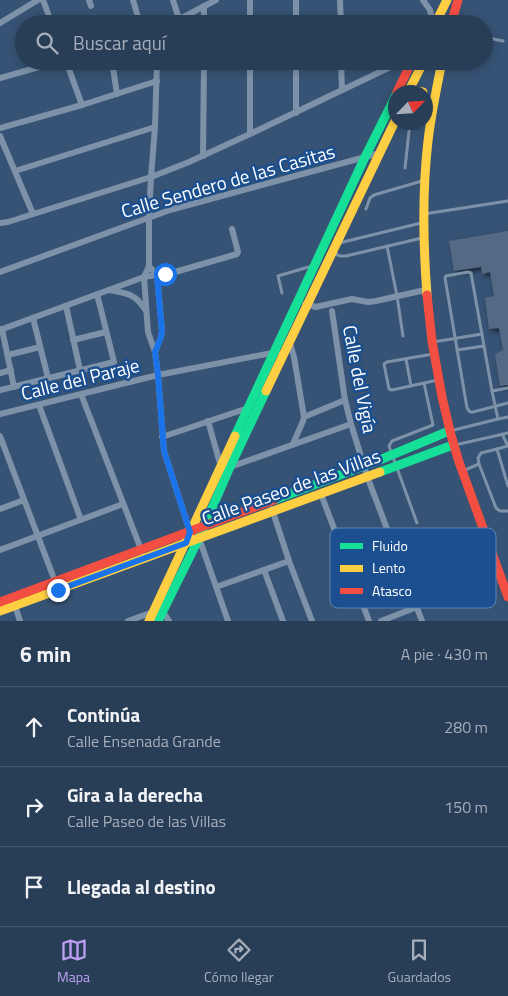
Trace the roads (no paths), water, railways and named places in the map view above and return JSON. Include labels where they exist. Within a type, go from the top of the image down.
[{"type":"street","points":[[0,23],[38,0]]},
{"type":"street","points":[[43,0],[49,15]]},
{"type":"street","points":[[133,0],[137,15]]},
{"type":"street","points":[[172,0],[178,15]]},
{"type":"street","points":[[187,15],[216,0]]},
{"type":"street","points":[[250,0],[250,15]]},
{"type":"street","points":[[296,0],[296,15]]},
{"type":"street","points":[[340,0],[341,15]]},
{"type":"street","points":[[423,0],[432,15]]},
{"type":"street","points":[[439,15],[447,0]]},
{"type":"street","points":[[454,15],[458,0]]},
{"type":"street","points":[[204,6],[204,15]]},
{"type":"street","points":[[452,15],[455,10]]},
{"type":"street","points":[[0,78],[28,70]]},
{"type":"street","points":[[69,70],[82,105]]},
{"type":"street","points":[[113,70],[117,94]]},
{"type":"street","points":[[157,70],[149,217],[149,266],[144,276],[148,332],[155,352],[158,375],[165,457],[190,532]]},
{"type":"street","points":[[203,156],[204,70]]},
{"type":"street","points":[[250,70],[250,134]]},
{"type":"street","points":[[296,70],[296,113]]},
{"type":"street","points":[[341,70],[342,90]]},
{"type":"street","points":[[0,223],[151,177],[203,156],[384,70]]},
{"type":"street","points":[[400,85],[408,70]]},
{"type":"street","points":[[412,85],[419,70]]},
{"type":"street","points":[[433,101],[440,70]]},
{"type":"street","points":[[0,128],[157,81]]},
{"type":"street","points":[[148,621],[388,110]]},
{"type":"street","points":[[15,171],[155,127]]},
{"type":"street","points":[[158,621],[391,130]]},
{"type":"street","points":[[428,130],[424,218],[425,290],[432,342],[449,431],[483,528]]},
{"type":"street","points":[[0,136],[33,214]]},
{"type":"street","name":"Calle Sendero de las Casitas","points":[[0,272],[170,210],[380,153]]},
{"type":"street","points":[[14,387],[1,330],[144,276],[175,272],[237,254],[232,229]]},
{"type":"street","points":[[149,266],[157,275],[162,331],[155,352]]},
{"type":"street","points":[[108,290],[125,292],[132,295],[139,300],[147,313]]},
{"type":"street","points":[[298,302],[320,306],[352,299],[372,302],[425,290]]},
{"type":"street","points":[[0,390],[114,362],[96,294]]},
{"type":"street","points":[[66,306],[80,370]]},
{"type":"street","name":"Calle del Vigía","points":[[332,311],[345,400],[351,424],[367,476],[387,528]]},
{"type":"street","points":[[33,318],[48,378]]},
{"type":"street","points":[[73,340],[106,332]]},
{"type":"street","points":[[290,343],[304,417],[304,422],[293,444]]},
{"type":"street","points":[[8,355],[40,347]]},
{"type":"street","name":"Calle del Paraje","points":[[0,414],[158,375],[274,352],[286,352]]},
{"type":"street","points":[[0,373],[11,370]]},
{"type":"street","points":[[81,394],[143,554]]},
{"type":"street","points":[[304,417],[345,400]]},
{"type":"street","points":[[39,405],[82,520]]},
{"type":"street","points":[[162,437],[248,408]]},
{"type":"street","points":[[208,421],[221,467]]},
{"type":"street","points":[[221,467],[230,467],[351,424]]},
{"type":"street","name":"Calle Paseo de las Villas","points":[[0,611],[13,602],[143,554],[190,532],[393,456],[449,431]]},
{"type":"street","points":[[0,436],[57,586]]},
{"type":"street","name":"Calle Paseo de las Villas","points":[[143,554],[186,543],[453,445]]},
{"type":"street","points":[[322,494],[335,528]]},
{"type":"street","points":[[0,509],[24,500]]},
{"type":"street","points":[[269,502],[312,621]]},
{"type":"street","points":[[0,550],[123,504]]},
{"type":"street","points":[[199,538],[228,621]]},
{"type":"street","points":[[216,587],[289,560]]},
{"type":"street","points":[[496,564],[508,596]]},
{"type":"street","points":[[264,570],[283,621]]},
{"type":"street","name":"Calle Paseo de las Villas","points":[[0,602],[13,602]]},
{"type":"street","points":[[13,602],[20,621]]},
{"type":"street","points":[[364,608],[369,621]]},
{"type":"street","points":[[381,621],[414,608]]},
{"type":"street","name":"Calle del Vigía","points":[[417,608],[422,621]]},
{"type":"street","points":[[128,621],[153,612],[163,612]]},
{"type":"street","points":[[163,612],[169,621]]},
{"type":"lane","points":[[493,39],[503,41]]},
{"type":"lane","points":[[405,168],[409,130]]},
{"type":"lane","points":[[366,208],[372,196],[425,180]]},
{"type":"lane","points":[[337,243],[424,218],[508,201]]},
{"type":"lane","points":[[333,253],[343,256],[424,237]]},
{"type":"lane","points":[[388,246],[403,336]]},
{"type":"lane","points":[[282,293],[278,276],[315,265]]},
{"type":"lane","points":[[498,419],[495,407],[492,391],[471,273],[446,276],[444,278],[467,408],[470,412],[473,412],[495,407],[508,404]]},
{"type":"lane","points":[[432,342],[482,334]]},
{"type":"lane","points":[[457,350],[484,346]]},
{"type":"lane","points":[[434,354],[386,362],[384,364],[390,390],[439,380]]},
{"type":"lane","points":[[406,359],[411,386]]},
{"type":"lane","points":[[417,523],[389,446],[390,443],[433,426],[424,383]]},
{"type":"lane","points":[[492,391],[508,388]]},
{"type":"lane","points":[[449,431],[508,417]]},
{"type":"lane","points":[[453,445],[508,433]]},
{"type":"lane","points":[[502,434],[508,446],[481,453],[478,458],[496,508],[502,512],[508,511]]},
{"type":"lane","points":[[497,449],[508,486]]},
{"type":"lane","points":[[462,471],[479,464]]}]
